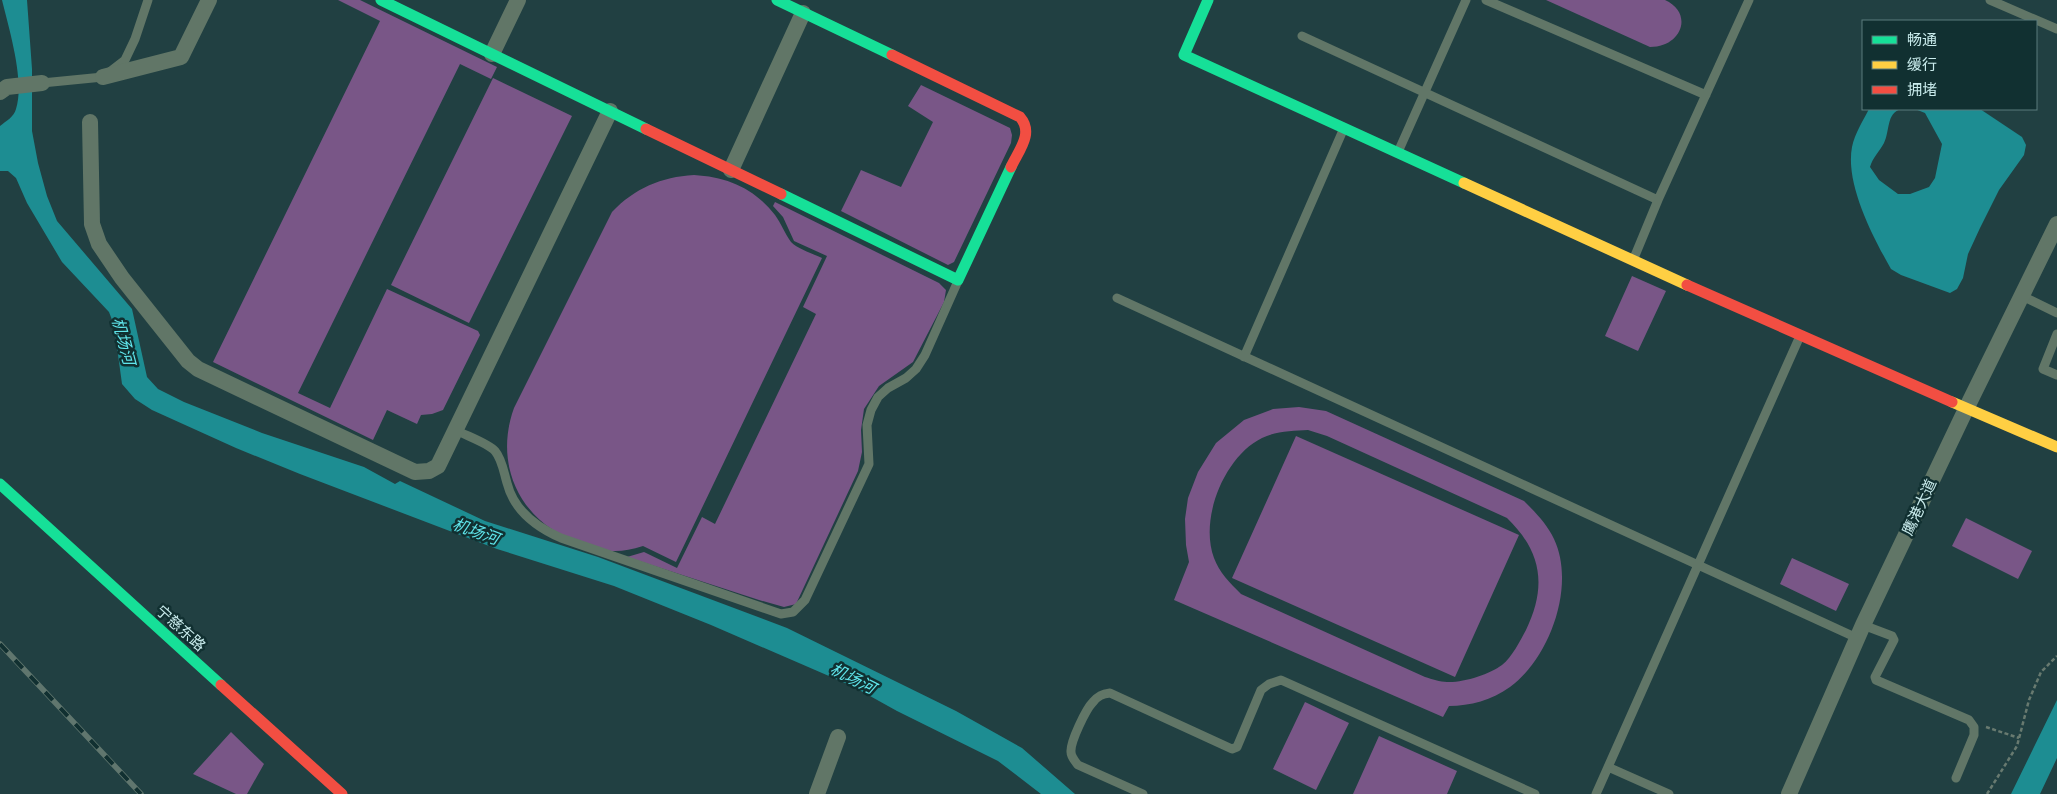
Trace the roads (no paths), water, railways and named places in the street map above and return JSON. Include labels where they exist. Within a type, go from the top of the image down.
[{"type":"street","points":[[103,76],[181,57],[209,0]]},
{"type":"street","points":[[381,0],[958,280],[1027,132],[1026,124],[1020,117],[777,0]]},
{"type":"street","points":[[492,54],[518,0]]},
{"type":"street","points":[[1208,0],[1184,55],[1800,336],[2057,447]]},
{"type":"street","points":[[731,170],[803,12]]},
{"type":"street","points":[[3,89],[42,83]]},
{"type":"street","points":[[90,122],[92,224],[99,244],[122,278],[188,361],[198,369],[415,472],[428,471],[438,466],[454,429],[610,111]]},
{"type":"street","name":"鹰港大道","points":[[1790,794],[1860,631],[2057,224]]},
{"type":"street","name":"宁慈东路","points":[[0,484],[342,794]]},
{"type":"street","points":[[817,794],[838,737]]},
{"type":"lane","points":[[42,83],[103,76],[125,60],[135,39],[148,0]]},
{"type":"lane","points":[[1398,153],[1466,0]]},
{"type":"lane","points":[[1486,0],[1706,95]]},
{"type":"lane","points":[[1634,260],[1658,200],[1749,0]]},
{"type":"lane","points":[[1990,0],[2036,20]]},
{"type":"lane","points":[[2037,20],[2057,29]]},
{"type":"lane","points":[[1302,36],[1658,200]]},
{"type":"lane","points":[[1244,357],[1344,128]]},
{"type":"lane","points":[[454,429],[494,450],[500,460],[510,496],[524,516],[546,531],[571,542],[781,614],[793,612],[804,600],[869,464],[867,425],[871,410],[878,397],[888,388],[906,378],[916,369],[926,355],[958,280]]},
{"type":"lane","points":[[2022,296],[2057,314]]},
{"type":"lane","points":[[1117,298],[1698,564],[1860,631],[1892,636],[1894,640],[1875,677],[1876,680],[1969,720],[1974,727],[1974,734],[1956,778]]},
{"type":"lane","points":[[2057,334],[2043,369],[2057,375]]},
{"type":"lane","points":[[1596,794],[1800,336]]},
{"type":"lane","points":[[1143,794],[1078,765],[1074,760],[1071,752],[1072,742],[1091,703],[1100,695],[1110,693],[1232,749],[1237,747],[1261,690],[1269,684],[1281,680],[1535,794]]},
{"type":"lane","points":[[1608,767],[1669,794]]},
{"type":"water","name":"机场河","points":[[2,0],[27,0],[32,69],[32,131],[47,196],[57,221],[132,309],[147,377],[158,389],[184,402],[262,433],[364,467],[395,484],[400,481],[485,521],[598,557],[787,628],[956,711],[1022,748],[1075,794],[1041,794],[998,761],[897,711],[852,686],[711,625],[614,586],[497,549],[300,474],[236,448],[152,410],[135,399],[122,384],[114,325],[109,312],[62,262],[27,203],[16,178],[8,171],[0,171],[0,126],[10,119],[15,112],[19,84],[12,40]]},
{"type":"water","points":[[1868,110],[1898,110],[1893,114],[1886,139],[1870,167],[1879,180],[1898,194],[1910,194],[1929,187],[1935,178],[1942,144],[1925,113],[1918,110],[1982,110],[2022,137],[2026,145],[2024,155],[1999,190],[1980,228],[1968,254],[1963,278],[1957,289],[1950,293],[1901,275],[1891,269],[1876,242],[1862,210],[1853,177],[1852,147],[1857,132]]},
{"type":"water","points":[[2057,700],[2057,758],[2040,794],[2011,794]]},
{"type":"railway","points":[[0,644],[141,794]]}]
